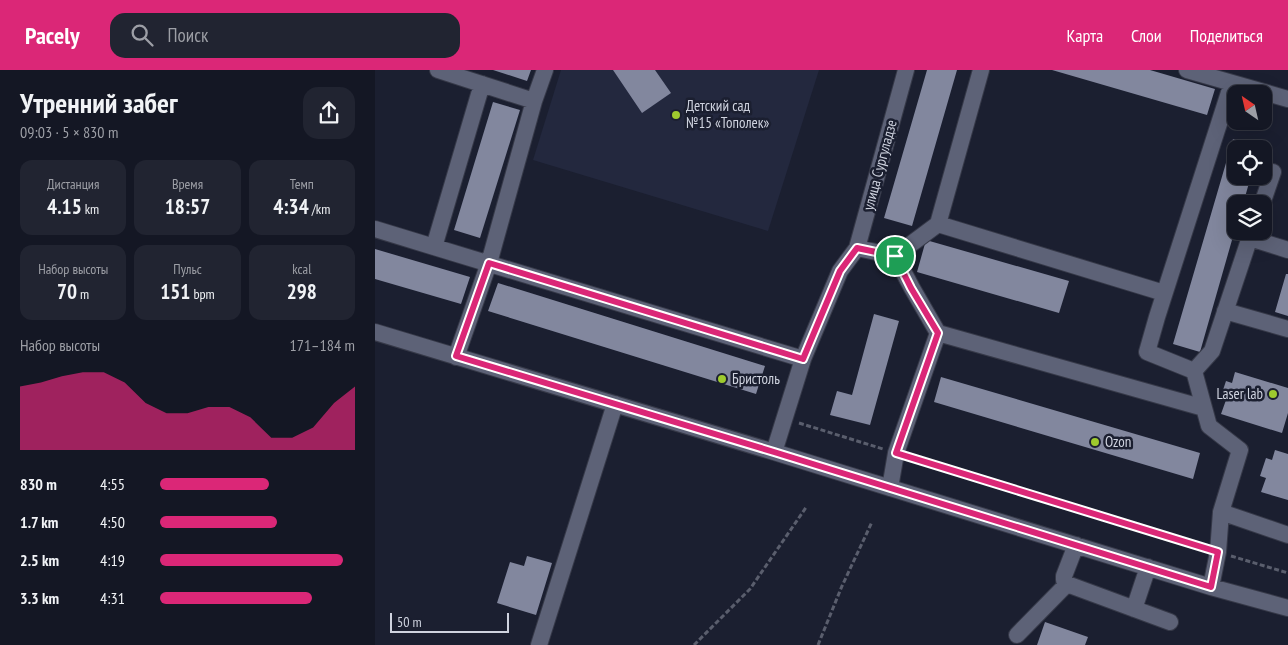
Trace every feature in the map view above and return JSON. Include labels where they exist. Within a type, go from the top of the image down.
[{"type":"street","points":[[439,70],[534,101]]},
{"type":"street","points":[[456,356],[489,263],[534,101],[545,70]]},
{"type":"street","name":"улица Сургуладзе","points":[[774,452],[803,359],[840,271],[857,248],[905,70]]},
{"type":"street","points":[[857,248],[895,256],[938,224],[981,70]]},
{"type":"street","points":[[1187,70],[1225,77],[1288,99]]},
{"type":"street","points":[[1194,371],[1147,352],[1225,77]]},
{"type":"street","points":[[434,247],[482,84]]},
{"type":"street","points":[[1265,195],[1273,172]]},
{"type":"street","points":[[938,224],[1164,293]]},
{"type":"street","points":[[375,229],[803,359]]},
{"type":"street","points":[[1194,371],[1212,351],[1249,240]]},
{"type":"street","points":[[1263,240],[1288,250]]},
{"type":"street","points":[[895,256],[911,288],[938,333],[1204,408]]},
{"type":"street","points":[[1225,311],[1288,329]]},
{"type":"street","points":[[375,332],[774,452],[1211,587],[1288,608]]},
{"type":"street","points":[[890,488],[896,453],[938,333]]},
{"type":"street","points":[[1194,371],[1209,426],[1240,450],[1221,512],[1218,552],[1211,587]]},
{"type":"street","points":[[539,645],[615,404]]},
{"type":"street","points":[[1221,512],[1288,535]]},
{"type":"street","points":[[1076,545],[1064,576],[1067,584],[1170,622]]},
{"type":"street","points":[[1134,609],[1148,567]]},
{"type":"street","points":[[1017,635],[1067,584]]},
{"type":"path","points":[[785,418],[1288,573]]},
{"type":"path","points":[[693,645],[750,588],[807,506]]},
{"type":"path","points":[[818,645],[842,586],[872,522]]},
{"type":"shaded area","name":"Детский сад №15 «Тополек»","points":[[561,70],[819,70],[768,231],[533,160]]},
{"type":"building","points":[[493,70],[531,70],[527,81]]},
{"type":"building","points":[[613,70],[655,70],[671,93],[642,113]]},
{"type":"building","points":[[927,70],[957,70],[912,226],[884,218]]},
{"type":"building","points":[[1052,70],[1150,70],[1215,89],[1207,115]]},
{"type":"building","points":[[493,102],[520,110],[480,238],[454,230]]},
{"type":"building","points":[[1227,160],[1227,185],[1248,185],[1246,195],[1227,195],[1227,240],[1232,240],[1200,352],[1173,344]]},
{"type":"building","points":[[926,240],[1069,281],[1059,313],[917,272]]},
{"type":"building","points":[[375,249],[470,277],[461,304],[375,279]]},
{"type":"building","points":[[1286,274],[1288,274],[1288,316],[1275,312]]},
{"type":"building","points":[[498,283],[765,366],[756,394],[488,311]]},
{"type":"building","points":[[874,314],[899,321],[870,425],[830,415],[837,391],[852,395]]},
{"type":"building","points":[[1235,372],[1288,388],[1288,413],[1282,433],[1221,414],[1226,400],[1220,399],[1226,381],[1232,383]]},
{"type":"building","points":[[941,377],[1200,453],[1193,479],[934,402]]},
{"type":"building","points":[[1275,450],[1288,454],[1288,500],[1261,492],[1266,478],[1260,476],[1266,458],[1272,460]]},
{"type":"building","points":[[527,556],[552,563],[536,615],[497,603],[510,562],[524,566]]},
{"type":"building","points":[[1045,622],[1088,637],[1085,645],[1037,645]]},
{"type":"place","name":"Детский сад №15 «Тополек»","points":[[676,115]]},
{"type":"place","name":"Бристоль","points":[[722,379]]},
{"type":"place","name":"Laser lab","points":[[1273,394]]},
{"type":"place","name":"Ozon","points":[[1095,442]]},
{"type":"route","points":[[857,248],[895,256],[911,288],[938,333],[896,453],[1218,552],[1211,587],[456,356],[489,263],[803,359],[840,271],[857,248]]}]
